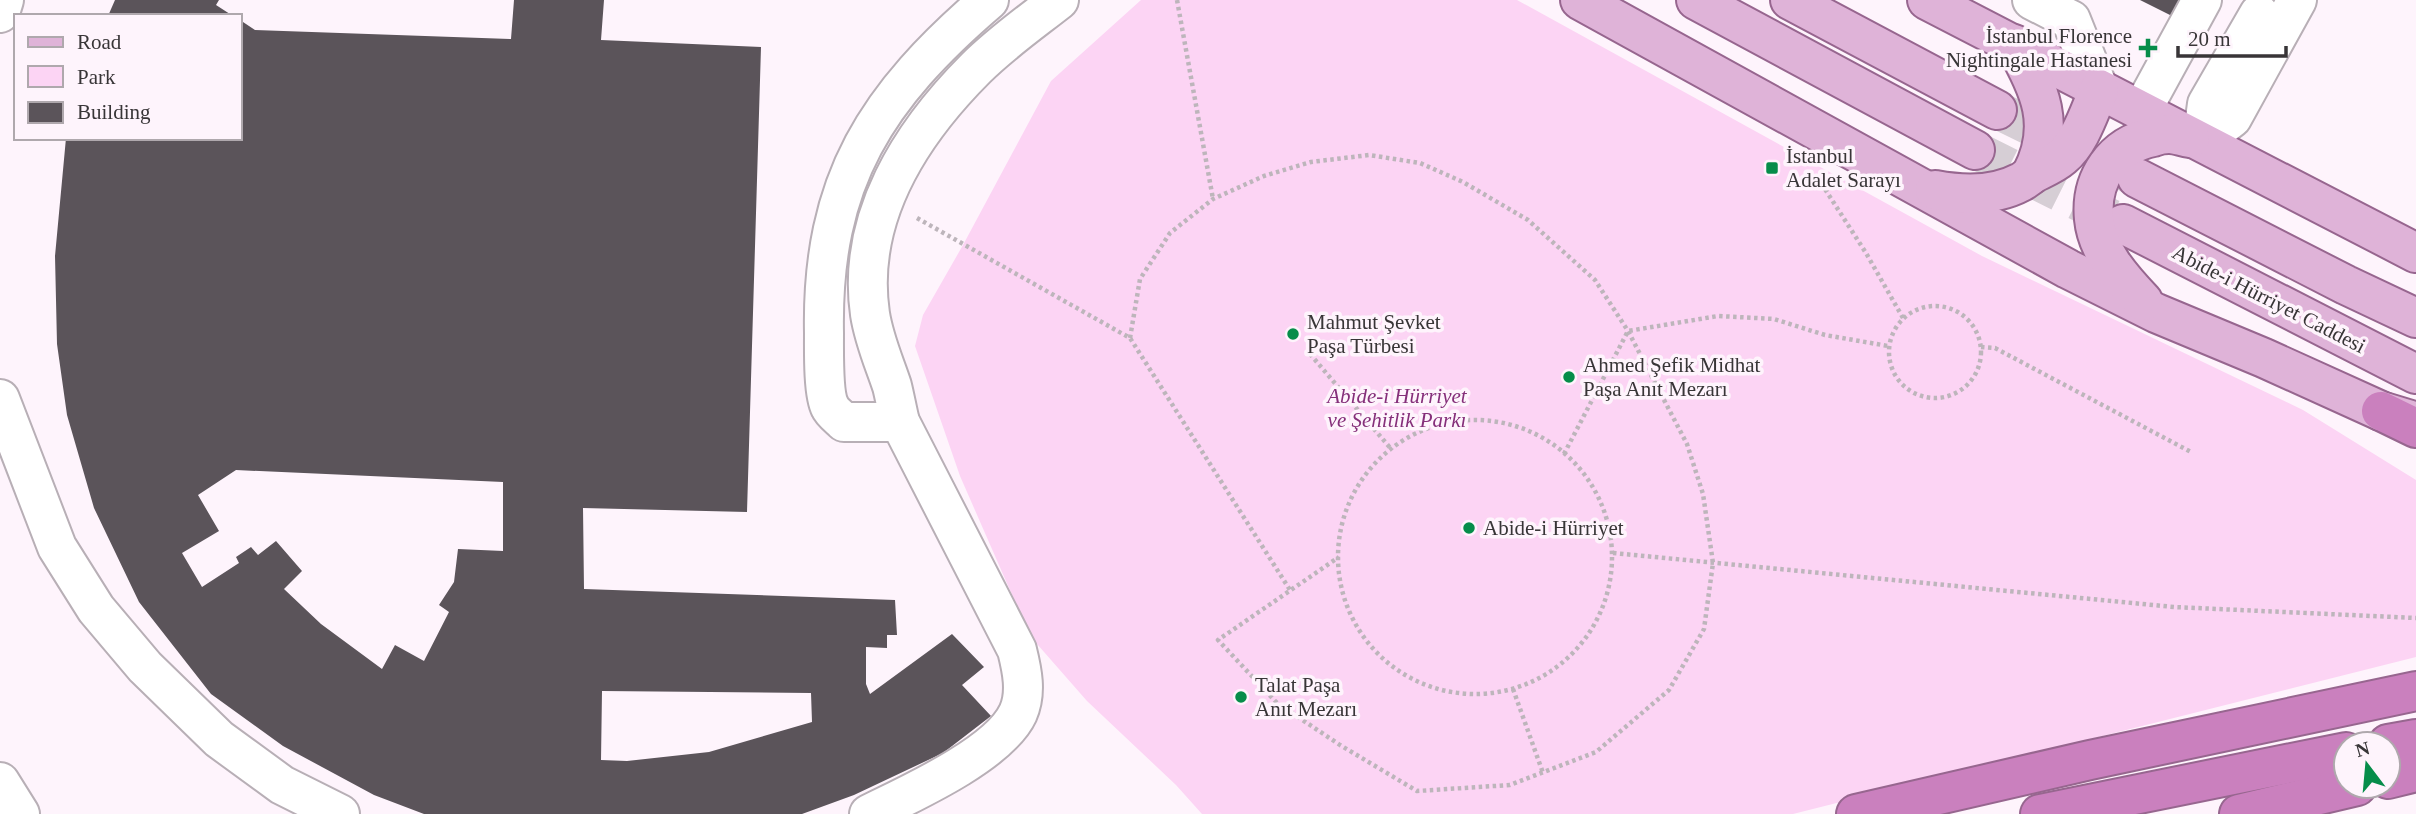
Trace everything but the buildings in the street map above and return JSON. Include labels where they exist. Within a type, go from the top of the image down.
[{"type":"highway","points":[[2399,417],[2416,428]]},
{"type":"highway","points":[[1856,814],[2090,760],[2416,691]]},
{"type":"highway","points":[[2040,814],[2332,755]]},
{"type":"highway","points":[[2239,814],[2332,792]]},
{"type":"main road","points":[[1580,0],[2068,269],[2155,313],[2399,417]]},
{"type":"main road","points":[[1696,0],[1975,150]]},
{"type":"main road","points":[[1790,0],[1997,110]]},
{"type":"main road","points":[[1927,0],[2416,253]]},
{"type":"main road","points":[[2014,44],[2036,84],[2043,111],[2045,132],[2039,159],[2031,175]]},
{"type":"main road","points":[[1926,189],[1977,194],[2020,183],[2063,156],[2084,124],[2099,90]]},
{"type":"main road","points":[[2155,313],[2120,277],[2104,249],[2094,221],[2095,191],[2103,171],[2117,152],[2139,140],[2167,134],[2202,141]]},
{"type":"main road","points":[[2137,178],[2416,318]]},
{"type":"main road","name":"Abide-i Hürriyet Caddesi","points":[[2123,224],[2416,374]]},
{"type":"lane","points":[[0,13],[4,0]]},
{"type":"lane","points":[[900,422],[844,422],[830,407],[823,314],[827,260],[835,215],[849,173],[869,133],[895,93],[934,50],[989,0]]},
{"type":"lane","points":[[869,814],[921,788],[1002,737],[1018,712],[1024,680],[1017,650],[900,422],[892,386],[878,351],[870,314],[868,277],[873,239],[884,198],[931,116],[978,66],[1059,0]]},
{"type":"lane","points":[[2032,0],[2071,20],[2099,90]]},
{"type":"lane","points":[[2142,110],[2202,0]]},
{"type":"lane","points":[[2202,141],[2207,104],[2267,0]]},
{"type":"lane","points":[[2202,141],[2232,118],[2297,0]]},
{"type":"lane","points":[[0,399],[57,547],[96,609],[145,667],[219,738],[282,785],[340,814]]},
{"type":"lane","points":[[0,782],[20,814]]},
{"type":"path","points":[[1177,0],[1213,199]]},
{"type":"path","points":[[1821,133],[1823,186],[1903,317]]},
{"type":"path","points":[[1130,338],[1140,279],[1170,233],[1213,199],[1264,176],[1311,162],[1369,155],[1420,163],[1463,182],[1528,220],[1595,280],[1628,331],[1687,444],[1703,494],[1713,563],[1704,629],[1669,690],[1596,752],[1510,785],[1417,790],[1277,704],[1218,640],[1339,557]]},
{"type":"path","points":[[884,198],[1130,338],[1290,590]]},
{"type":"path","points":[[1929,306],[1944,306],[1958,311],[1969,320],[1981,347],[1980,362],[1965,387],[1951,395],[1936,398],[1920,396],[1905,388],[1895,376],[1889,362],[1888,346],[1893,330],[1903,317],[1929,306]]},
{"type":"path","points":[[1628,331],[1718,316],[1774,319],[1825,335],[1888,346]]},
{"type":"path","points":[[1564,454],[1628,331]]},
{"type":"path","points":[[1981,347],[1995,348],[2191,452]]},
{"type":"path","points":[[1310,354],[1392,450]]},
{"type":"path","points":[[1460,421],[1505,423],[1547,440],[1564,454],[1581,470],[1604,509],[1612,553],[1607,598],[1586,638],[1554,670],[1513,689],[1468,695],[1423,685],[1384,661],[1355,626],[1339,584],[1338,539],[1352,495],[1379,459],[1416,433],[1460,421]]},
{"type":"path","points":[[1612,553],[2174,607],[2416,618]]},
{"type":"path","points":[[1513,689],[1543,773]]},
{"type":"green space","name":"Abide-i Hürriyet ve Şehitlik Parkı","points":[[1141,0],[1517,0],[1982,256],[2303,410],[2416,480],[2416,657],[1793,814],[1202,814],[1176,785],[1087,701],[1030,636],[960,476],[915,346],[923,315],[1051,81]]},
{"type":"tunnel","points":[[1997,110],[2137,178]]},
{"type":"tunnel","points":[[1975,150],[2123,224]]},
{"type":"place","name":"İstanbul Florence Nightingale Hastanesi","points":[[2148,48]]},
{"type":"place","name":"İstanbul Adalet Sarayı","points":[[1772,168]]},
{"type":"place","name":"Mahmut Şevket Paşa Türbesi","points":[[1293,334]]},
{"type":"place","name":"Ahmed Şefik Midhat Paşa Anıt Mezarı","points":[[1569,377]]},
{"type":"place","name":"Abide-i Hürriyet","points":[[1469,528]]},
{"type":"place","name":"Talat Paşa Anıt Mezarı","points":[[1241,697]]}]
